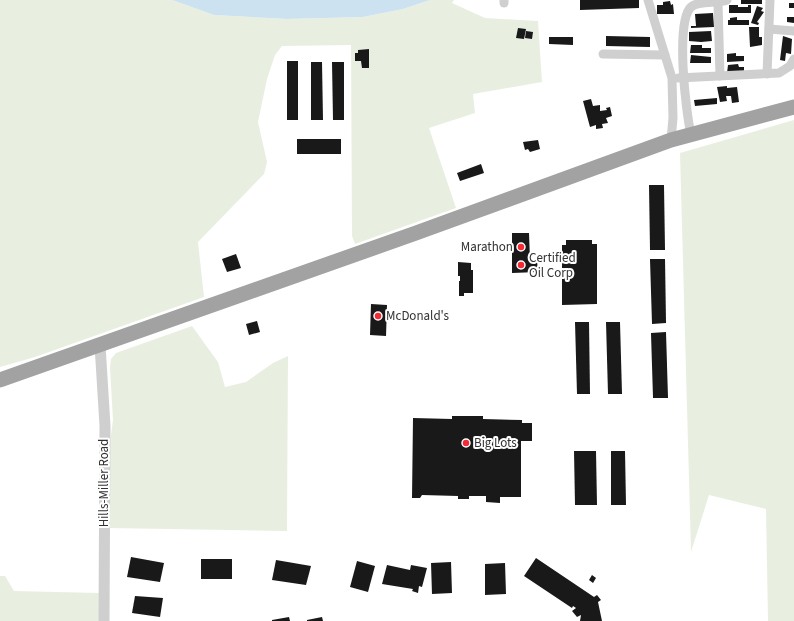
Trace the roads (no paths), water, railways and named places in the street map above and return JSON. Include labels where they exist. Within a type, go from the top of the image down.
[{"type":"highway","points":[[0,380],[671,140],[794,107]]},
{"type":"street","points":[[648,0],[672,78],[673,118],[671,140]]},
{"type":"street","points":[[767,74],[770,0]]},
{"type":"street","points":[[691,134],[685,108],[684,78],[684,31],[687,11],[693,6],[717,1],[720,76]]},
{"type":"street","points":[[769,29],[794,31]]},
{"type":"street","points":[[603,54],[664,55]]},
{"type":"street","points":[[672,78],[767,74],[785,70],[794,59]]},
{"type":"street","name":"Hills-Miller Road","points":[[100,345],[105,426],[104,621]]},
{"type":"water","points":[[172,0],[430,0],[403,9],[363,17],[287,19],[214,15]]},
{"type":"place","name":"Marathon","points":[[521,247]]},
{"type":"place","name":"Certified Oil Corp","points":[[521,265]]},
{"type":"place","name":"McDonald's","points":[[378,316]]},
{"type":"place","name":"Big Lots","points":[[466,443]]}]
